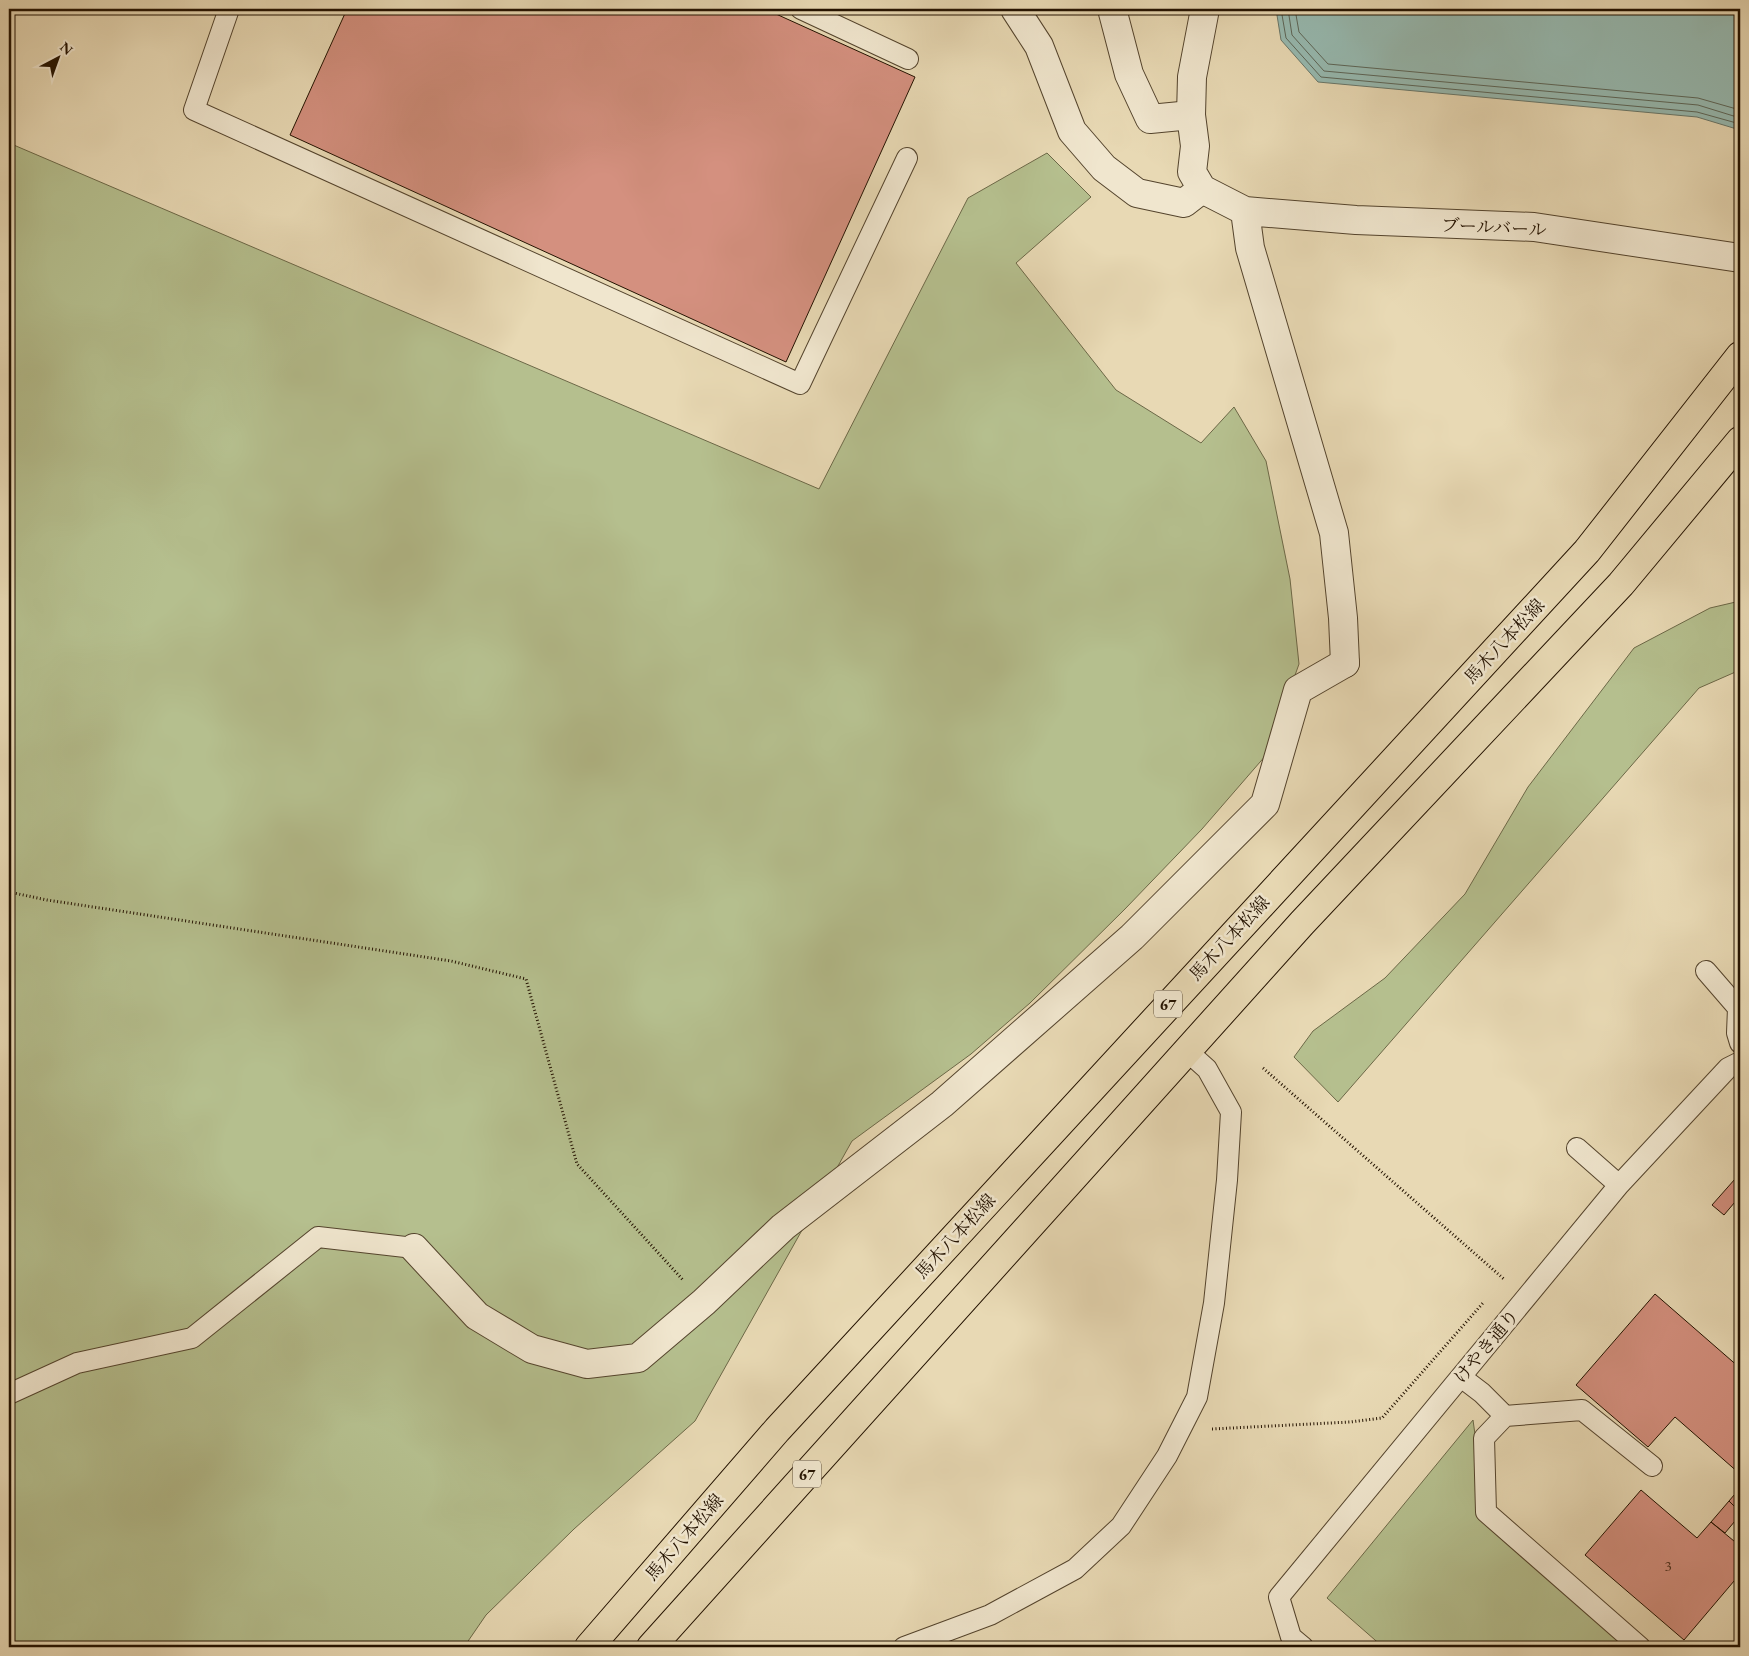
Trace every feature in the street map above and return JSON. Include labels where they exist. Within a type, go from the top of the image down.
[{"type":"main road","name":"馬木八本松線","points":[[589,1647],[776,1430],[1587,551],[1740,356]]},
{"type":"main road","name":"67","points":[[652,1647],[1302,923],[1621,584],[1740,441]]},
{"type":"street","points":[[1016,9],[1039,46],[1072,131],[1104,168],[1137,192],[1184,203],[1202,189]]},
{"type":"street","points":[[1112,9],[1129,74],[1150,119],[1191,114]]},
{"type":"street","points":[[414,1248],[477,1316],[532,1349],[587,1364],[638,1358],[704,1302],[783,1227],[942,1104],[1132,937],[1265,804],[1298,690],[1344,663],[1344,618],[1334,533],[1250,248],[1245,211],[1202,189],[1192,172],[1195,146],[1191,114],[1192,77],[1204,9]]},
{"type":"street","name":"ブールバール","points":[[1245,211],[1356,220],[1534,227],[1740,258]]},
{"type":"lane","points":[[229,9],[194,110],[800,384],[907,158]]},
{"type":"lane","points":[[800,9],[908,59]]},
{"type":"lane","points":[[1706,971],[1738,1008],[1737,1033],[1740,1043]]},
{"type":"lane","points":[[904,1647],[990,1615],[1075,1569],[1121,1526],[1167,1456],[1197,1397],[1214,1303],[1227,1180],[1231,1112],[1207,1069],[1187,1051]]},
{"type":"lane","name":"けやき通り","points":[[1303,1647],[1291,1637],[1279,1597],[1619,1184],[1728,1068],[1740,1062]]},
{"type":"lane","points":[[1577,1148],[1619,1184]]},
{"type":"lane","points":[[9,1394],[77,1363],[192,1338],[318,1237],[414,1248]]},
{"type":"lane","points":[[1461,1377],[1482,1393],[1505,1416]]},
{"type":"lane","points":[[1640,1647],[1486,1512],[1484,1438],[1505,1416],[1582,1410],[1652,1466]]},
{"type":"path","points":[[9,892],[47,900],[451,961],[526,979],[577,1164],[704,1302]]},
{"type":"path","points":[[1263,1068],[1505,1280],[1501,1283]]},
{"type":"path","points":[[1180,1430],[1350,1422],[1382,1418],[1485,1302]]},
{"type":"path","points":[[1735,1521],[1740,1524]]},
{"type":"green space","points":[[9,143],[819,489],[968,198],[1047,153],[1091,197],[1016,263],[1116,390],[1201,443],[1234,407],[1266,461],[1290,579],[1299,664],[1267,754],[1202,829],[1030,1003],[971,1054],[852,1141],[695,1421],[574,1529],[486,1615],[464,1647],[9,1647]]},
{"type":"green space","points":[[1740,601],[1740,670],[1699,688],[1338,1102],[1294,1057],[1313,1031],[1385,978],[1465,894],[1528,787],[1634,648],[1710,608]]},
{"type":"green space","points":[[1473,1420],[1477,1449],[1479,1508],[1631,1647],[1383,1647],[1327,1598]]},
{"type":"water","points":[[1276,9],[1740,9],[1740,130],[1697,117],[1318,82],[1281,40]]},
{"type":"building","points":[[347,9],[765,9],[915,77],[786,362],[290,135]]},
{"type":"building","points":[[1735,1179],[1740,1185],[1740,1196],[1724,1215],[1712,1205]]},
{"type":"building","points":[[1655,1294],[1740,1368],[1740,1474],[1675,1417],[1648,1447],[1576,1385]]},
{"type":"building","points":[[1740,1488],[1740,1512],[1729,1501]]},
{"type":"building","points":[[1641,1490],[1697,1538],[1711,1522],[1740,1546],[1740,1574],[1684,1640],[1585,1555]]},
{"type":"building","points":[[1729,1501],[1740,1512],[1740,1515],[1725,1533],[1711,1522]]}]
